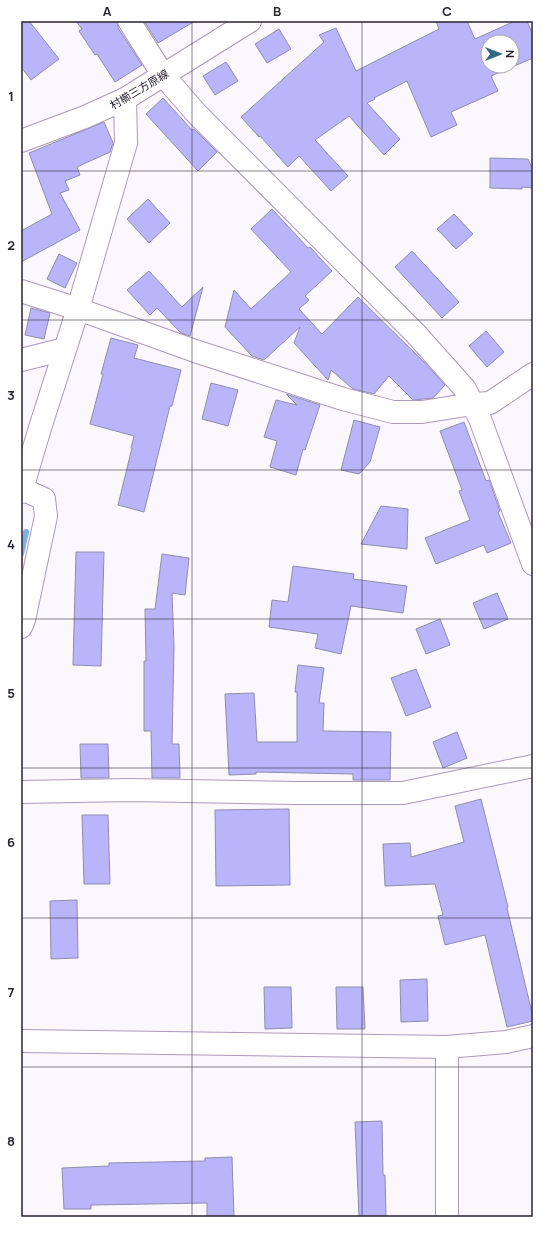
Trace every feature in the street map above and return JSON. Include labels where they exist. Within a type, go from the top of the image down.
[{"type":"street","points":[[129,21],[163,75],[196,113],[416,334],[465,389],[480,419],[533,564]]},
{"type":"street","name":"村櫛三方原線","points":[[21,141],[105,109],[125,99],[250,21]]},
{"type":"street","points":[[21,627],[24,620],[46,516],[44,499],[21,491],[78,309],[126,143],[125,99]]},
{"type":"street","points":[[21,291],[78,309],[210,356],[343,399],[393,412],[422,412],[473,404],[490,403],[533,374]]},
{"type":"street","points":[[21,360],[65,349]]},
{"type":"street","points":[[21,792],[130,790],[403,793],[533,766]]},
{"type":"street","points":[[21,1041],[447,1048],[506,1042],[533,1036]]},
{"type":"street","points":[[447,1048],[447,1217]]},
{"type":"building","points":[[21,21],[29,21],[59,59],[31,80],[21,67]]},
{"type":"building","points":[[76,21],[117,21],[118,28],[142,65],[115,82],[97,54],[95,55],[79,31],[82,29]]},
{"type":"building","points":[[144,21],[195,21],[158,43]]},
{"type":"building","points":[[436,21],[467,21],[475,39],[480,37],[480,74],[496,74],[491,76],[498,91],[451,112],[457,125],[431,137],[407,81],[374,98],[375,99],[367,103],[400,139],[384,155],[349,116],[315,140],[348,176],[331,191],[299,156],[288,167],[241,117],[324,42],[319,35],[336,28],[356,71],[439,29]]},
{"type":"building","points":[[515,21],[527,21],[533,35],[533,58],[520,64],[520,34],[486,34]]},
{"type":"building","points":[[279,29],[291,49],[267,63],[255,44]]},
{"type":"building","points":[[226,62],[238,81],[215,95],[203,76]]},
{"type":"building","points":[[163,98],[192,130],[194,129],[217,152],[198,171],[146,114]]},
{"type":"building","points":[[104,122],[113,143],[110,152],[77,167],[80,175],[65,181],[69,190],[60,193],[80,230],[21,262],[21,231],[52,214],[29,153]]},
{"type":"building","points":[[490,158],[528,159],[533,170],[533,188],[490,188]]},
{"type":"building","points":[[148,199],[170,223],[149,243],[127,219]]},
{"type":"building","points":[[272,209],[308,248],[310,247],[332,271],[305,296],[309,300],[299,309],[322,334],[358,297],[423,361],[445,385],[433,398],[413,400],[389,376],[374,394],[353,389],[331,370],[328,380],[294,343],[300,327],[264,360],[252,356],[225,327],[234,290],[251,309],[291,272],[251,229]]},
{"type":"building","points":[[454,214],[473,234],[456,249],[437,229]]},
{"type":"building","points":[[412,251],[459,302],[442,318],[395,267]]},
{"type":"building","points":[[59,254],[77,263],[65,288],[47,279]]},
{"type":"building","points":[[149,271],[182,307],[203,287],[190,336],[181,333],[157,308],[150,315],[127,290]]},
{"type":"building","points":[[31,308],[50,313],[44,339],[25,335]]},
{"type":"building","points":[[486,331],[504,352],[487,367],[469,346]]},
{"type":"building","points":[[111,338],[138,345],[134,358],[181,370],[172,406],[170,406],[144,512],[118,505],[134,436],[90,424]]},
{"type":"building","points":[[211,383],[238,390],[228,426],[202,419]]},
{"type":"building","points":[[286,394],[320,405],[305,450],[303,449],[296,475],[270,467],[277,441],[264,437],[276,400],[297,405]]},
{"type":"building","points":[[354,420],[380,427],[370,462],[359,474],[341,470]]},
{"type":"building","points":[[464,422],[486,481],[489,480],[500,511],[498,512],[511,543],[487,553],[484,545],[436,564],[425,538],[470,520],[459,491],[462,490],[440,431]]},
{"type":"building","points":[[381,506],[408,509],[407,549],[361,544]]},
{"type":"building","points":[[76,552],[104,552],[101,666],[73,665]]},
{"type":"building","points":[[162,554],[189,558],[185,595],[172,593],[174,646],[172,744],[179,744],[180,778],[152,778],[151,731],[144,731],[144,661],[146,661],[145,609],[155,609]]},
{"type":"building","points":[[293,566],[354,574],[353,579],[407,586],[403,613],[351,606],[341,654],[315,648],[318,634],[269,627],[272,600],[288,602]]},
{"type":"building","points":[[497,593],[508,619],[484,629],[473,603]]},
{"type":"building","points":[[440,619],[450,645],[426,654],[416,629]]},
{"type":"building","points":[[298,665],[324,668],[319,703],[324,703],[323,731],[391,732],[390,780],[353,780],[353,774],[256,772],[256,774],[229,775],[225,694],[254,693],[257,742],[297,742],[297,692],[295,692]]},
{"type":"building","points":[[416,669],[431,707],[406,716],[391,678]]},
{"type":"building","points":[[457,732],[467,758],[443,768],[433,742]]},
{"type":"building","points":[[80,744],[108,744],[109,778],[81,778]]},
{"type":"building","points":[[481,799],[508,907],[533,1017],[533,1021],[507,1027],[485,935],[445,945],[438,916],[443,915],[435,884],[385,886],[383,844],[410,843],[411,857],[464,842],[455,806]]},
{"type":"building","points":[[289,809],[290,885],[216,886],[215,810]]},
{"type":"building","points":[[82,815],[108,815],[110,884],[84,884]]},
{"type":"building","points":[[77,900],[78,958],[51,959],[50,901]]},
{"type":"building","points":[[427,979],[428,1021],[401,1022],[400,980]]},
{"type":"building","points":[[264,987],[291,987],[292,1028],[265,1029]]},
{"type":"building","points":[[336,987],[363,987],[365,1029],[337,1029]]},
{"type":"building","points":[[382,1121],[383,1175],[385,1175],[386,1217],[359,1217],[355,1122]]},
{"type":"building","points":[[232,1157],[234,1217],[207,1217],[207,1203],[91,1205],[91,1209],[64,1209],[62,1168],[109,1166],[109,1163],[205,1161],[205,1158]]},
{"type":"waterway","points":[[21,554],[26,532]]}]
